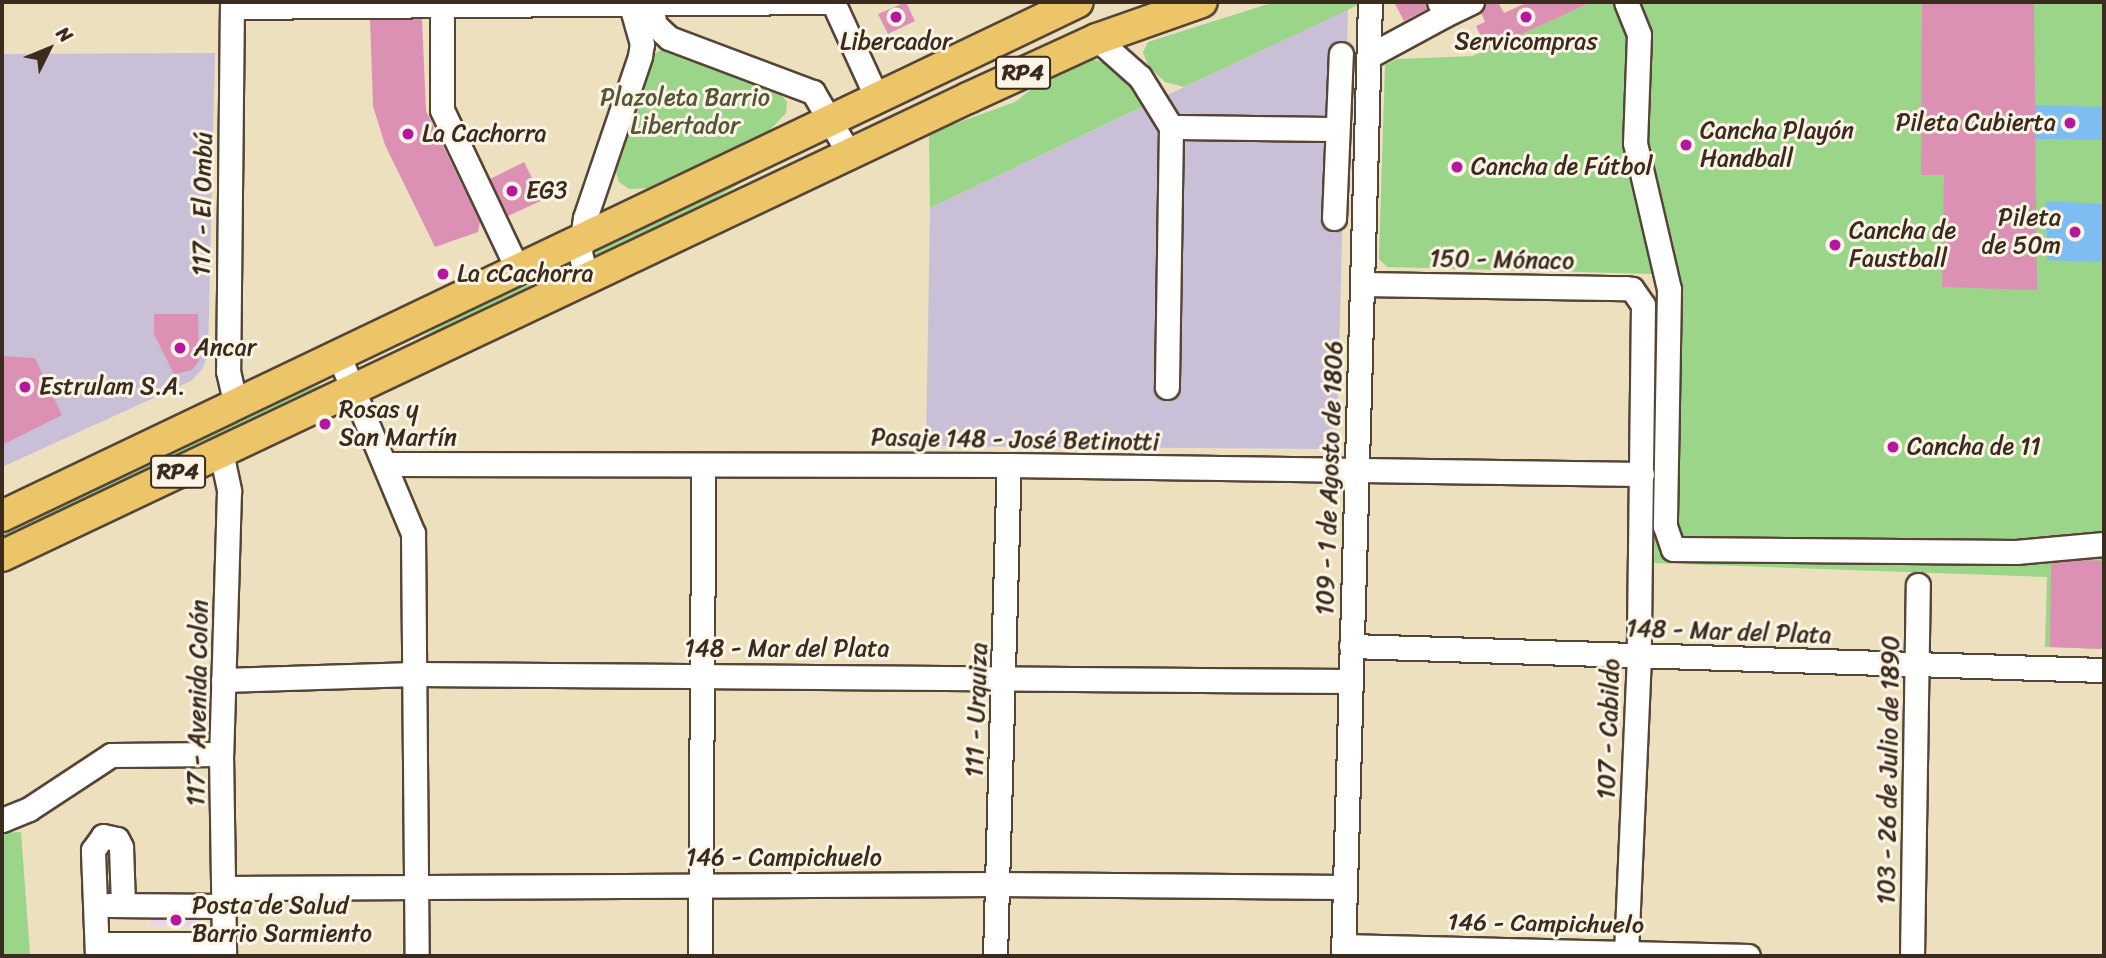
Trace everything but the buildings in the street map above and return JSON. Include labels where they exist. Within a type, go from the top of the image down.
[{"type":"main road","name":"RP4","points":[[2,556],[1097,39],[1202,2]]},
{"type":"main road","name":"RP4","points":[[2,516],[832,118],[1060,5]]},
{"type":"street","points":[[232,5],[833,2],[876,96]]},
{"type":"street","name":"109 - 1 de Agosto de 1806","points":[[1343,951],[1370,2]]},
{"type":"street","points":[[1369,56],[1442,8],[1472,2]]},
{"type":"street","points":[[1626,2],[1640,47],[1636,143],[1669,289],[1665,485],[1668,543],[1681,551],[2016,552],[2104,544]]},
{"type":"street","points":[[640,3],[655,25],[669,38],[805,87],[832,118],[850,155]]},
{"type":"street","points":[[587,279],[581,238],[640,57],[640,3]]},
{"type":"street","name":"117 - El Ombú","points":[[232,5],[228,371],[236,405]]},
{"type":"street","points":[[442,5],[441,93],[446,124],[517,268]]},
{"type":"street","points":[[1097,39],[1140,77],[1171,127],[1167,387]]},
{"type":"street","points":[[1334,218],[1341,54]]},
{"type":"street","points":[[1171,127],[1338,129]]},
{"type":"street","name":"150 - Mónaco","points":[[1362,284],[1625,288],[1638,296]]},
{"type":"street","name":"107 - Cabildo","points":[[1626,954],[1639,656],[1644,314],[1638,296]]},
{"type":"street","points":[[338,354],[387,464],[413,533],[417,956]]},
{"type":"street","name":"117 - Avenida Colón","points":[[222,452],[229,491],[221,754],[224,950]]},
{"type":"street","name":"Pasaje 148 - José Betinotti","points":[[387,464],[1009,465],[1642,474]]},
{"type":"street","points":[[700,956],[704,464]]},
{"type":"street","name":"111 - Urquiza","points":[[995,956],[1009,465]]},
{"type":"street","name":"103 - 26 de Julio de 1890","points":[[1912,956],[1918,586]]},
{"type":"street","name":"148 - Mar del Plata","points":[[1351,646],[2104,670]]},
{"type":"street","name":"148 - Mar del Plata","points":[[223,680],[414,674],[1005,676],[1350,681]]},
{"type":"street","points":[[2,820],[29,809],[111,755],[221,754]]},
{"type":"street","points":[[123,905],[121,847],[108,836],[94,846],[97,950],[224,950]]},
{"type":"street","name":"146 - Campichuelo","points":[[96,904],[123,905],[417,885],[997,884],[1344,887]]},
{"type":"street","name":"146 - Campichuelo","points":[[1343,951],[1748,956]]},
{"type":"shaded area","points":[[1348,9],[1337,432],[1323,432],[1324,449],[926,446],[930,208]]},
{"type":"shaded area","points":[[215,53],[208,353],[203,368],[191,381],[2,467],[2,54]]},
{"type":"shaded area","name":"Posta de Salud Barrio Sarmiento","points":[[151,912],[202,914],[202,927],[150,926]]},
{"type":"green space","points":[[1274,2],[1360,4],[1184,87],[1165,82],[1148,66],[1143,52],[1148,42]]},
{"type":"green space","points":[[1592,2],[2104,2],[2104,649],[2045,647],[2047,577],[1654,563],[1663,285],[1653,274],[1387,267],[1379,259],[1385,65],[1397,59],[1473,56]]},
{"type":"green space","name":"Plazoleta Barrio Libertador","points":[[665,48],[775,88],[787,102],[786,113],[767,133],[650,188],[629,189],[619,182],[613,162],[648,57]]},
{"type":"green space","points":[[1089,58],[1117,67],[1152,102],[930,208],[929,133],[1015,102],[1066,62]]},
{"type":"green space","points":[[782,159],[654,234],[590,264],[589,252]]},
{"type":"green space","points":[[558,267],[564,268],[561,277],[397,356],[397,352],[467,310]]},
{"type":"green space","points":[[319,385],[324,386],[2,542],[2,530],[252,411]]},
{"type":"green space","points":[[21,832],[30,954],[2,956],[2,833]]},
{"type":"water","name":"Pileta Cubierta","points":[[2035,105],[2104,107],[2104,140],[2035,139]]},
{"type":"water","name":"Pileta de 50m","points":[[2046,201],[2104,204],[2104,262],[2047,260]]},
{"type":"place","name":"Libercador","points":[[896,17]]},
{"type":"place","name":"Servicompras","points":[[1526,17]]},
{"type":"place","name":"Pileta Cubierta","points":[[2070,123]]},
{"type":"place","name":"La Cachorra","points":[[408,134]]},
{"type":"place","name":"Cancha Playón Handball","points":[[1686,145]]},
{"type":"place","name":"Cancha de Fútbol","points":[[1457,167]]},
{"type":"place","name":"EG3","points":[[512,191]]},
{"type":"place","name":"Pileta de 50m","points":[[2075,232]]},
{"type":"place","name":"Cancha de Faustball","points":[[1835,245]]},
{"type":"place","name":"La cCachorra","points":[[443,274]]},
{"type":"place","name":"Ancar","points":[[180,348]]},
{"type":"place","name":"Estrulam S.A.","points":[[25,387]]},
{"type":"place","name":"Rosas y San Martín","points":[[325,424]]},
{"type":"place","name":"Cancha de 11","points":[[1893,447]]},
{"type":"place","name":"Posta de Salud Barrio Sarmiento","points":[[176,920]]}]
